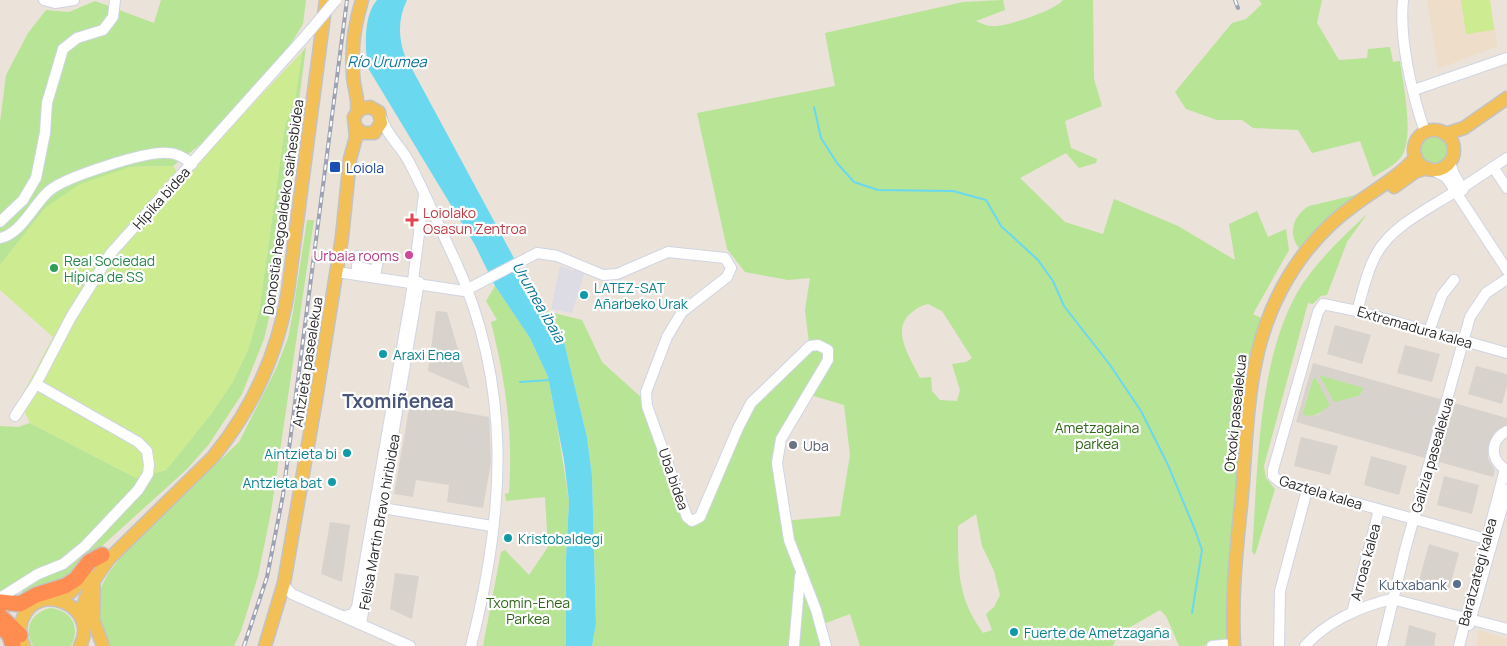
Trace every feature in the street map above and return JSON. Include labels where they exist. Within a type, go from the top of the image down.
[{"type":"highway","points":[[2,599],[20,604],[36,595],[66,586],[76,579],[89,562],[102,555]]},
{"type":"highway","points":[[2,599],[16,609],[30,607]]},
{"type":"highway","points":[[0,616],[19,642]]},
{"type":"highway","points":[[0,625],[10,636],[19,642]]},
{"type":"main road","name":"Donostia hegoaldeko saihesbidea","points":[[30,607],[47,599],[57,599],[78,586],[102,555],[218,438],[238,409],[262,361],[278,298],[318,0]]},
{"type":"main road","name":"Donostia hegoaldeko saihesbidea","points":[[80,646],[85,596],[99,572],[109,559],[213,457],[245,413],[269,364],[281,328],[289,282],[326,0]]},
{"type":"main road","points":[[362,0],[353,54],[353,76],[357,92],[357,111],[354,117],[355,126],[362,133],[372,134]]},
{"type":"main road","points":[[357,92],[370,107]]},
{"type":"main road","points":[[1445,134],[1464,128],[1507,98]]},
{"type":"main road","points":[[354,146],[381,126],[382,119],[377,110],[370,107],[363,107],[357,111]]},
{"type":"main road","points":[[1454,148],[1445,134],[1434,130],[1424,132],[1416,142],[1416,157],[1429,169],[1443,167],[1450,161],[1454,148],[1507,107]]},
{"type":"main road","name":"Antzieta pasealekua","points":[[265,646],[286,597],[284,582],[337,272],[355,126]]},
{"type":"main road","name":"Otxoki pasealekua","points":[[1236,645],[1232,603],[1251,382],[1264,326],[1287,278],[1318,237],[1340,216],[1401,172],[1416,157]]},
{"type":"main road","name":"Otxoki pasealekua","points":[[1236,645],[1259,383],[1273,328],[1294,283],[1324,243],[1358,212],[1416,172],[1429,169]]},
{"type":"main road","points":[[99,572],[92,611],[95,626],[103,646]]},
{"type":"main road","points":[[57,599],[72,606],[96,646]]},
{"type":"main road","points":[[19,642],[20,625],[30,607]]},
{"type":"street","points":[[44,0],[55,3],[74,0]]},
{"type":"street","points":[[0,222],[23,200],[36,178],[45,133],[47,103],[63,49],[77,38],[103,30],[113,17],[115,0]]},
{"type":"street","name":"Hipika bidea","points":[[14,416],[36,384],[71,317],[111,253],[336,0]]},
{"type":"street","points":[[1403,0],[1402,16],[1410,72],[1424,132]]},
{"type":"street","points":[[1414,90],[1507,58]]},
{"type":"street","points":[[382,119],[390,137],[406,155],[461,273],[471,287],[497,407],[498,460],[492,526],[483,591],[471,646]]},
{"type":"street","points":[[372,134],[390,137]]},
{"type":"street","points":[[0,238],[13,230],[48,192],[74,178],[132,158],[161,153],[174,153],[192,164]]},
{"type":"street","points":[[1357,311],[1369,269],[1381,247],[1417,216],[1507,158]]},
{"type":"street","points":[[1450,161],[1459,189],[1507,270]]},
{"type":"street","points":[[1493,167],[1507,188]]},
{"type":"street","points":[[1429,169],[1446,177],[1459,189],[1507,258]]},
{"type":"street","points":[[345,616],[353,614],[357,607],[415,284],[424,194]]},
{"type":"street","name":"Felisa Martin Bravo hiribidea","points":[[361,624],[382,508],[415,284],[426,224],[435,217]]},
{"type":"street","name":"Uba bidea","points":[[471,287],[532,255],[546,253],[603,274],[617,274],[668,252],[725,258],[731,268],[727,277],[682,312],[667,337],[646,392],[647,406],[687,517],[692,521],[700,517],[738,428],[751,403],[810,346],[818,345],[828,350],[828,360],[781,439],[777,463],[789,540],[816,610],[826,646]]},
{"type":"street","points":[[337,272],[450,288],[464,292],[471,287]]},
{"type":"street","points":[[450,288],[460,280],[461,273]]},
{"type":"street","points":[[1429,331],[1442,294],[1454,280]]},
{"type":"street","name":"Galizia pasealekua","points":[[1382,646],[1392,599],[1470,317],[1477,303],[1486,293],[1507,280]]},
{"type":"street","name":"Extremadura kalea","points":[[1323,304],[1327,303],[1507,353]]},
{"type":"street","name":"Gaztela kalea","points":[[1323,304],[1318,312],[1273,470],[1276,480],[1486,539]]},
{"type":"street","points":[[2,599],[38,574],[63,564],[86,546],[138,490],[148,474],[147,451],[138,442],[36,384]]},
{"type":"street","points":[[1506,469],[1496,460],[1494,449],[1499,436],[1507,431]]},
{"type":"street","name":"Baratzategi kalea","points":[[1466,646],[1468,618],[1486,539],[1506,469]]},
{"type":"street","points":[[1279,646],[1280,591],[1307,490]]},
{"type":"street","name":"Baratzategi kalea","points":[[1459,646],[1507,490]]},
{"type":"street","points":[[382,508],[492,526]]},
{"type":"street","name":"Arroas kalea","points":[[1352,613],[1379,510]]},
{"type":"street","name":"Uba bidea","points":[[794,646],[801,573]]},
{"type":"street","points":[[286,597],[345,616],[410,646]]},
{"type":"street","points":[[1305,646],[1324,629],[1352,613],[1377,602],[1392,599],[1507,629]]},
{"type":"street","points":[[1212,646],[1236,645]]},
{"type":"shaded area","points":[[1427,0],[1490,0],[1498,46],[1438,69]]},
{"type":"shaded area","points":[[575,265],[596,273],[595,277],[584,274],[572,313],[551,309],[560,266],[574,271]]},
{"type":"shaded area","points":[[436,311],[447,312],[470,389],[428,371]]},
{"type":"shaded area","points":[[1335,325],[1371,335],[1362,364],[1327,354]]},
{"type":"shaded area","points":[[1405,345],[1440,354],[1432,382],[1397,373]]},
{"type":"shaded area","points":[[1313,363],[1507,418],[1507,425],[1495,432],[1489,444],[1488,458],[1495,471],[1493,477],[1296,422]],"holes":[[[1319,375],[1364,388],[1359,396],[1334,402]],[[1313,378],[1316,378],[1330,405],[1318,415],[1308,416],[1302,414]]]},
{"type":"shaded area","points":[[1476,366],[1507,374],[1507,386],[1502,404],[1468,394]]},
{"type":"shaded area","points":[[410,403],[489,417],[491,462],[483,508],[447,502],[449,485],[416,480],[413,497],[394,494]]},
{"type":"shaded area","points":[[1301,437],[1338,446],[1330,475],[1294,466]]},
{"type":"shaded area","points":[[1371,456],[1407,466],[1399,495],[1364,485]]},
{"type":"shaded area","points":[[1444,476],[1479,485],[1472,514],[1437,505]]},
{"type":"shaded area","points":[[330,522],[350,525],[342,582],[321,574]]},
{"type":"shaded area","points":[[1429,544],[1459,553],[1448,593],[1418,584]]},
{"type":"shaded area","points":[[395,573],[419,576],[412,619],[390,609]]},
{"type":"shaded area","points":[[1409,625],[1436,633],[1434,646],[1405,646]]},
{"type":"shaded area","points":[[1479,630],[1507,639],[1507,646],[1476,646]]},
{"type":"green space","points":[[161,0],[306,0],[303,24],[287,50],[201,144],[173,166],[130,167],[46,207],[0,265],[0,122],[6,75],[28,33],[46,10],[69,12],[95,1],[154,23]]},
{"type":"green space","name":"Ametzagaina parkea","points":[[1003,0],[1005,10],[976,21],[985,25],[998,26],[1051,9],[1063,0],[1093,0],[1094,79],[1102,106],[1065,121],[1071,148],[1097,159],[1096,163],[1079,168],[1066,153],[1020,178],[1065,222],[1103,234],[1114,199],[1178,226],[1235,260],[1229,224],[1257,211],[1268,237],[1286,229],[1289,250],[1253,314],[1261,318],[1248,364],[1244,391],[1226,603],[1228,639],[1203,646],[1179,646],[1166,616],[1160,610],[1118,634],[1113,646],[860,646],[850,614],[818,626],[823,646],[592,646],[596,624],[592,476],[587,437],[564,342],[542,310],[582,320],[602,362],[643,399],[692,525],[755,405],[810,352],[805,310],[810,278],[788,280],[745,272],[727,249],[697,113],[835,86],[825,33],[963,2]],"holes":[[[928,304],[942,311],[972,358],[966,362],[952,364],[960,390],[957,401],[940,400],[932,391],[931,377],[920,378],[904,345],[902,328],[905,320],[917,308]],[[804,393],[844,405],[850,455],[840,516],[782,521],[772,457],[779,431]],[[976,514],[982,546],[994,571],[1000,595],[994,607],[986,614],[992,630],[983,633],[974,620],[964,595],[959,569],[958,526]]]},
{"type":"green space","points":[[1259,0],[1322,0],[1317,23],[1339,60],[1367,58],[1368,49],[1390,47],[1393,62],[1400,61],[1408,124],[1405,148],[1401,157],[1395,163],[1373,177],[1360,141],[1312,153],[1298,130],[1253,128],[1242,120],[1217,120],[1186,109],[1175,92],[1232,23],[1246,19],[1262,4]]},
{"type":"green space","points":[[1461,0],[1490,0],[1494,30],[1466,34]]},
{"type":"green space","points":[[306,47],[272,305],[264,339],[242,394],[209,444],[187,469],[92,555],[74,576],[15,598],[23,592],[13,584],[0,593],[0,426],[18,427],[30,423],[136,478],[166,470],[211,414],[232,383],[248,350],[259,312],[285,125],[295,100],[302,52]]},
{"type":"green space","points":[[302,52],[295,100],[285,125],[259,312],[248,350],[232,383],[211,414],[166,470],[136,478],[30,423],[19,401],[53,337],[0,290],[0,265],[46,207],[80,184],[130,167],[173,166],[182,179]]},
{"type":"green space","points":[[1434,136],[1444,140],[1448,150],[1444,160],[1434,164],[1424,160],[1420,150],[1424,140]]},
{"type":"green space","points":[[1360,194],[1342,205],[1299,248],[1293,236],[1293,230],[1299,214],[1309,206]]},
{"type":"green space","points":[[1367,214],[1347,242],[1327,295],[1321,296],[1313,304],[1308,303],[1264,466],[1266,478],[1275,489],[1255,555],[1252,552],[1262,419],[1274,352],[1284,321],[1297,293],[1312,271],[1329,251]]},
{"type":"green space","points":[[307,220],[314,220],[271,512],[258,576],[241,631],[234,646],[110,646],[98,611],[102,585],[110,571],[128,548],[239,442],[276,369],[288,338]]},
{"type":"green space","name":"Txomin-Enea Parkea","points":[[495,286],[530,338],[548,377],[569,501],[566,559],[566,646],[483,646],[501,552],[505,550],[529,575],[548,547],[545,497],[506,501],[505,494],[509,493],[510,470],[507,407],[501,366],[491,322],[497,320],[486,301]]},
{"type":"green space","points":[[1319,375],[1365,388],[1359,396],[1334,403]]},
{"type":"green space","points":[[1313,378],[1316,378],[1330,405],[1318,414],[1302,415]]},
{"type":"green space","points":[[50,608],[64,612],[72,620],[75,632],[71,646],[33,646],[29,634],[31,622],[43,610]]},
{"type":"water","name":"Río Urumea","points":[[377,0],[407,0],[400,28],[405,56],[542,310],[564,342],[587,437],[592,476],[596,624],[592,646],[566,646],[566,559],[569,501],[564,460],[548,377],[530,338],[495,286],[475,245],[368,68],[366,51],[367,23],[372,7]]},
{"type":"waterway","points":[[814,107],[821,138],[837,163],[854,182],[878,190],[953,191],[986,200],[1001,226],[1038,260],[1053,281],[1064,306],[1110,365],[1141,411],[1168,465],[1202,550],[1192,613]]},
{"type":"waterway","points":[[520,382],[550,380]]},
{"type":"railway","points":[[244,646],[267,577],[283,495],[347,0]]},
{"type":"railway","points":[[1235,0],[1238,8]]},
{"type":"place","name":"Loiola","points":[[335,167]]},
{"type":"place","name":"Loiolako Osasun Zentroa","points":[[412,220]]},
{"type":"place","name":"Urbaia rooms","points":[[409,255]]},
{"type":"place","name":"Real Sociedad Hípica de SS","points":[[54,268]]},
{"type":"place","name":"LATEZ-SAT Añarbeko Urak","points":[[584,295]]},
{"type":"place","name":"Araxi Enea","points":[[383,354]]},
{"type":"place","name":"Uba","points":[[793,445]]},
{"type":"place","name":"Aintzieta bi","points":[[347,453]]},
{"type":"place","name":"Antzieta bat","points":[[332,482]]},
{"type":"place","name":"Kristobaldegi","points":[[508,538]]},
{"type":"place","name":"Kutxabank","points":[[1457,584]]},
{"type":"place","name":"Fuerte de Ametzagaña","points":[[1014,632]]},
{"type":"district","name":"Txomiñenea","points":[[398,401]]},
{"type":"water label","name":"Urumea ibaia","points":[[539,302]]}]
